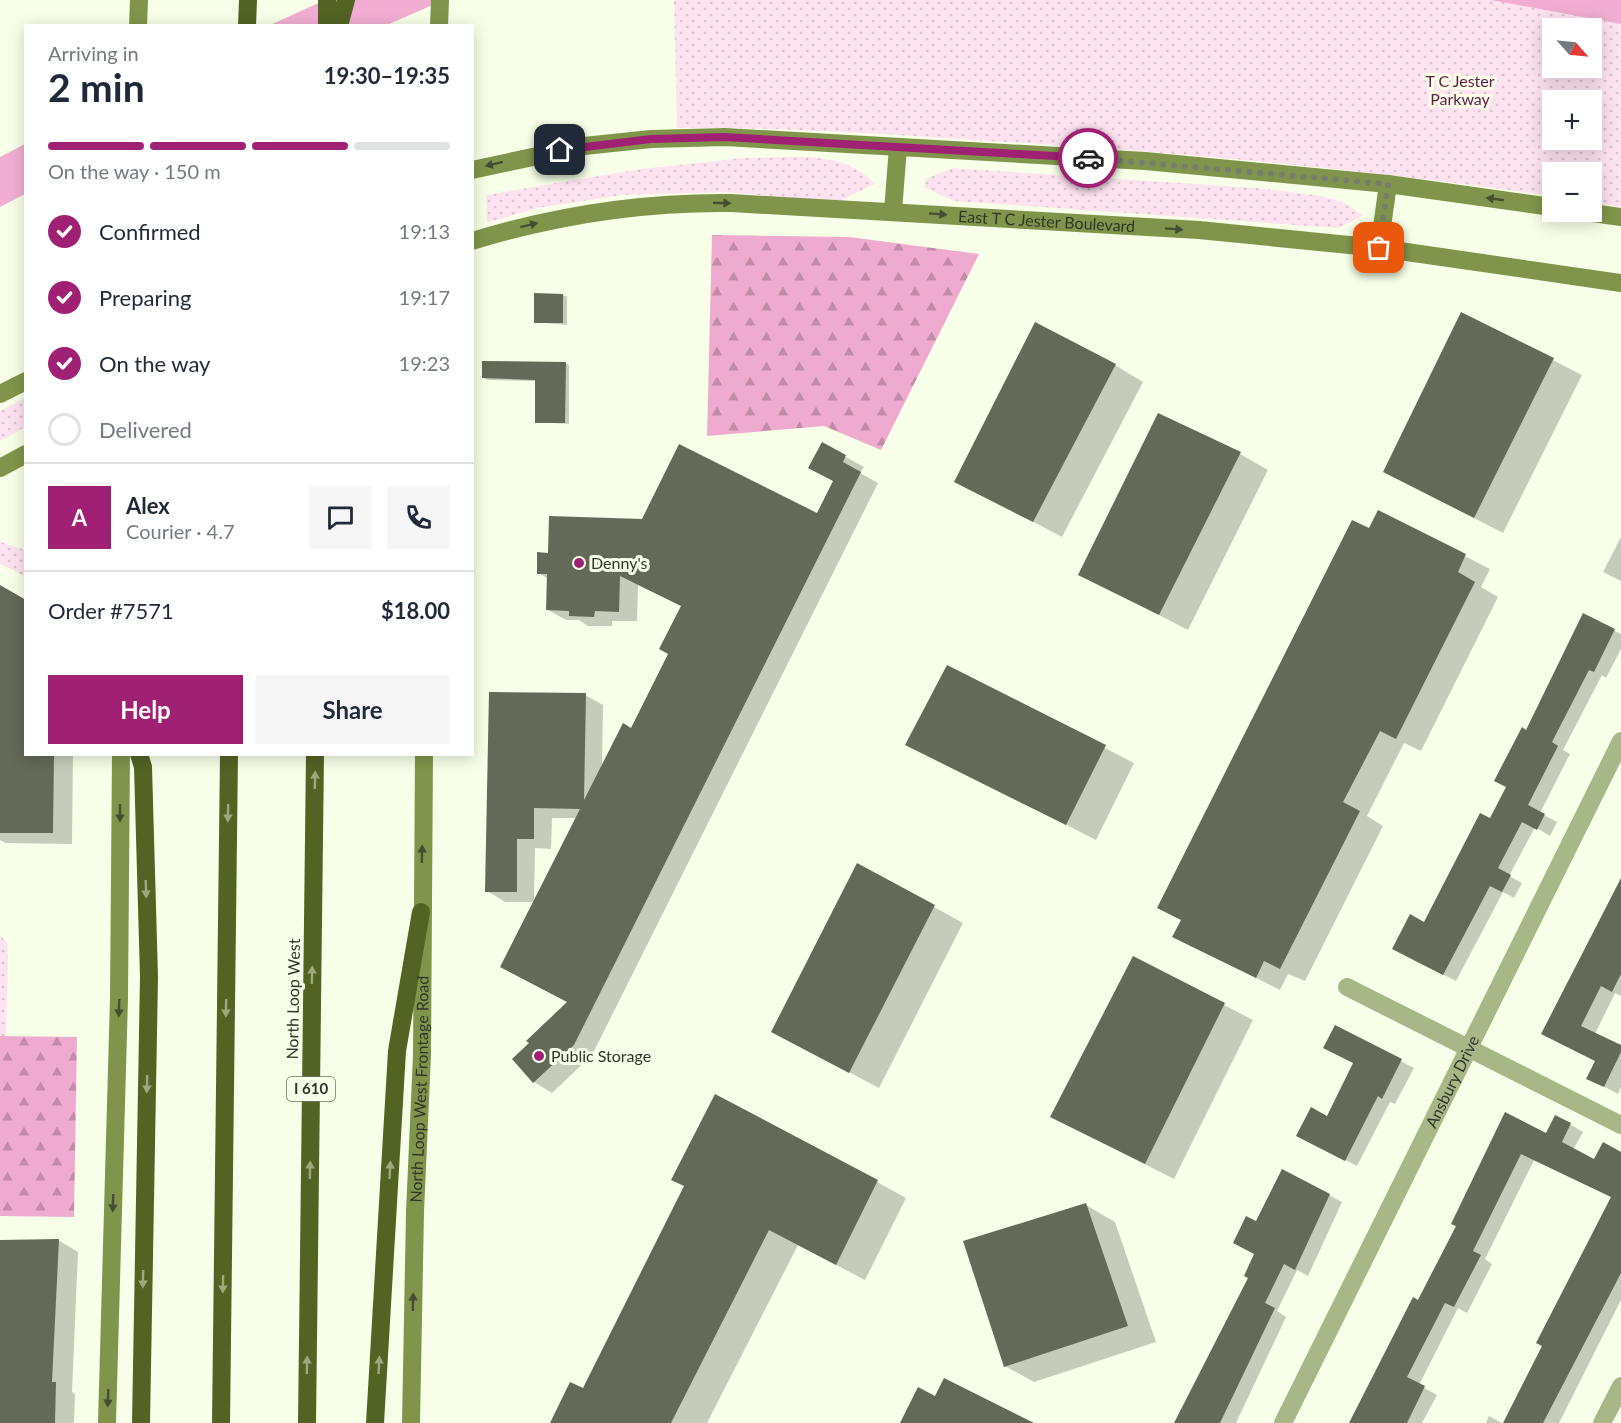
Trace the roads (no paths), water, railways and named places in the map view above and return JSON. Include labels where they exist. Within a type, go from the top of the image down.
[{"type":"highway","points":[[247,24],[248,0]]},
{"type":"highway","points":[[327,0],[327,24]]},
{"type":"highway","points":[[340,24],[346,0]]},
{"type":"highway","points":[[140,756],[143,767],[148,977],[141,1423]]},
{"type":"highway","points":[[221,1423],[229,756]]},
{"type":"highway","name":"North Loop West","points":[[307,1423],[315,756]]},
{"type":"highway","points":[[375,1423],[397,1051],[421,912]]},
{"type":"street","points":[[439,24],[440,0]]},
{"type":"street","points":[[474,170],[560,150],[651,139],[725,137],[1145,161],[1388,184],[1542,206]]},
{"type":"street","points":[[893,211],[898,147]]},
{"type":"street","points":[[1379,248],[1388,184]]},
{"type":"street","name":"East T C Jester Boulevard","points":[[474,240],[574,215],[624,207],[691,202],[893,211],[1187,230],[1379,248],[1621,283]]},
{"type":"street","points":[[1602,214],[1621,217]]},
{"type":"street","points":[[0,394],[24,382]]},
{"type":"street","points":[[0,468],[24,455]]},
{"type":"street","name":"Ansbury Drive","points":[[1283,1423],[1621,741]]},
{"type":"street","points":[[107,1423],[119,998],[121,756]]},
{"type":"street","name":"North Loop West Frontage Road","points":[[411,1423],[415,1212],[422,1055],[421,912],[424,756]]},
{"type":"street","points":[[1347,987],[1621,1125]]},
{"type":"street","points":[[1602,1423],[1621,1386]]},
{"type":"place","name":"Denny's","points":[[579,563]]},
{"type":"place","name":"Public Storage","points":[[539,1056]]},
{"type":"park label","name":"T C Jester Parkway","points":[[1460,90]]}]
